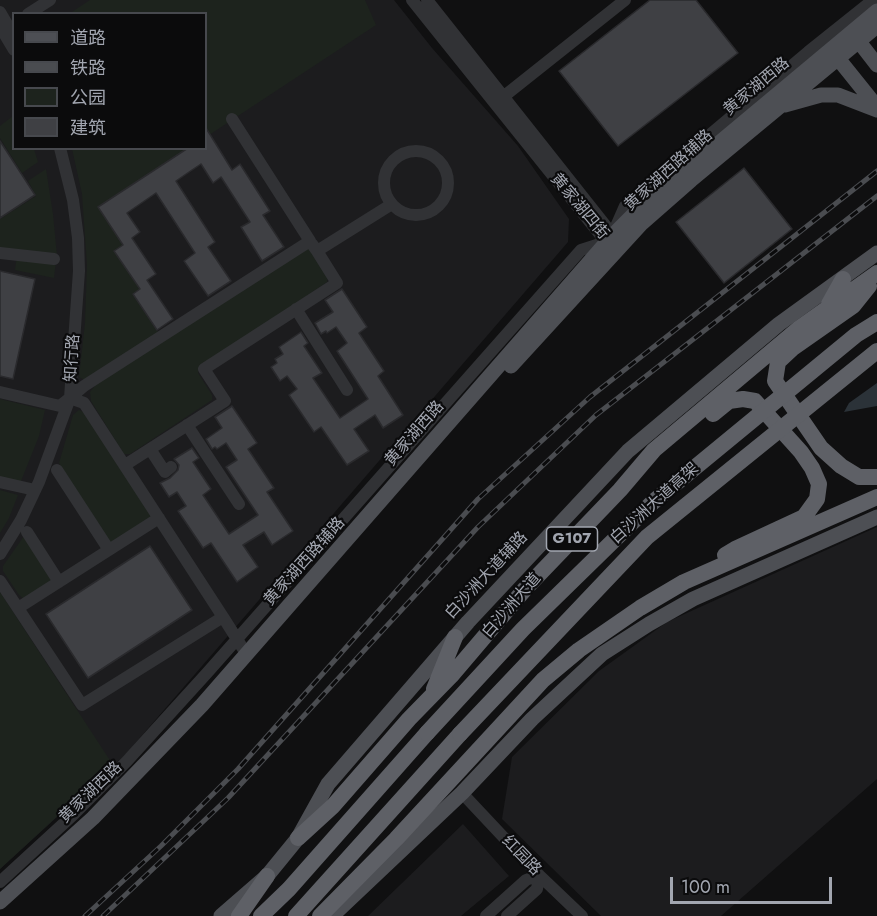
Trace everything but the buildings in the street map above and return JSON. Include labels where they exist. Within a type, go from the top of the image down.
[{"type":"highway","points":[[877,274],[853,306],[793,348],[778,362],[775,373],[775,381],[821,448],[841,466],[859,477],[877,477]]},
{"type":"highway","name":"白沙洲大道","points":[[298,838],[333,806],[409,719],[451,676],[525,589],[620,490],[654,450],[798,329],[877,274]]},
{"type":"highway","points":[[825,310],[843,279]]},
{"type":"highway","name":"白沙洲大道高架","points":[[427,733],[523,629],[653,502],[856,335],[877,322]]},
{"type":"highway","name":"白沙洲大道高架","points":[[460,734],[647,537],[877,351]]},
{"type":"highway","points":[[320,916],[396,839],[543,680],[579,650],[639,608],[735,549],[804,517],[817,499],[819,484],[801,452],[755,401],[743,399],[729,402],[620,490]]},
{"type":"highway","points":[[684,582],[877,497]]},
{"type":"highway","points":[[432,696],[455,637]]},
{"type":"highway","points":[[333,806],[402,746],[427,733]]},
{"type":"highway","points":[[261,916],[297,880],[427,733]]},
{"type":"highway","points":[[363,885],[396,839],[460,734]]},
{"type":"highway","points":[[296,916],[460,734]]},
{"type":"highway","points":[[239,916],[267,876]]},
{"type":"main road","name":"黄家湖西路","points":[[0,910],[73,847],[234,681],[634,214],[855,36],[877,11]]},
{"type":"main road","name":"黄家湖西路","points":[[855,36],[877,26]]},
{"type":"main road","points":[[855,36],[877,65]]},
{"type":"main road","name":"黄家湖西路","points":[[0,902],[123,788],[247,655],[612,242],[642,223],[779,107],[834,53]]},
{"type":"main road","points":[[834,53],[877,108]]},
{"type":"main road","points":[[779,107],[821,95],[838,95],[877,108]]},
{"type":"main road","name":"白沙洲大道辅路","points":[[221,916],[267,876],[298,838],[328,784],[455,637],[628,451],[779,324],[877,253]]},
{"type":"main road","points":[[332,916],[462,793],[532,719],[602,654],[693,599],[877,517]]},
{"type":"street","points":[[31,12],[50,0]]},
{"type":"street","name":"黄家湖四街","points":[[412,0],[499,101],[612,242]]},
{"type":"street","name":"黄家湖四街","points":[[427,0],[499,101]]},
{"type":"street","points":[[499,101],[626,0]]},
{"type":"street","name":"黄家湖西路辅路","points":[[0,882],[74,814],[127,761],[581,250],[612,242],[626,206],[873,0]]},
{"type":"street","points":[[0,12],[12,45]]},
{"type":"street","points":[[125,465],[225,401],[204,369],[337,283],[232,119]]},
{"type":"street","name":"知行路","points":[[54,150],[63,185],[74,246],[70,339],[63,398],[65,402]]},
{"type":"street","name":"知行路","points":[[0,554],[21,520],[42,458],[65,402],[79,271],[73,200],[60,150]]},
{"type":"street","points":[[414,151],[425,152],[441,164],[448,184],[446,195],[432,211],[411,214],[400,211],[392,204],[384,185],[389,166],[396,158],[414,151]]},
{"type":"street","points":[[65,402],[84,386],[313,246],[392,204]]},
{"type":"street","points":[[0,253],[54,260]]},
{"type":"street","points":[[296,309],[347,390]]},
{"type":"street","points":[[0,392],[84,403],[247,655]]},
{"type":"street","points":[[187,425],[239,504]]},
{"type":"street","points":[[150,449],[165,471],[171,467]]},
{"type":"street","points":[[57,470],[109,550]]},
{"type":"street","points":[[0,482],[32,489]]},
{"type":"street","name":"知行路","points":[[0,543],[32,489]]},
{"type":"street","points":[[18,608],[159,518]]},
{"type":"street","points":[[27,532],[59,582]]},
{"type":"street","points":[[0,581],[82,705],[223,617]]},
{"type":"street","name":"红园路","points":[[462,793],[539,875],[582,916]]},
{"type":"street","points":[[486,916],[526,880],[539,875],[537,889],[507,916]]},
{"type":"shaded area","points":[[0,0],[394,0],[432,48],[518,146],[569,219],[568,242],[126,754],[0,869]]},
{"type":"shaded area","points":[[877,383],[877,406],[844,412],[849,403]]},
{"type":"shaded area","points":[[877,527],[877,779],[721,916],[601,916],[502,819],[512,757],[599,671],[667,622]]},
{"type":"shaded area","points":[[463,824],[509,876],[461,916],[368,916]]},
{"type":"green space","points":[[90,0],[365,0],[376,25],[207,136],[207,12],[72,12]]},
{"type":"green space","points":[[12,117],[12,150],[34,150],[38,162],[22,173],[0,138],[0,126]]},
{"type":"green space","points":[[72,150],[186,150],[98,207],[123,245],[114,251],[140,289],[133,295],[158,332],[85,380],[79,377],[85,323],[87,264],[82,194]]},
{"type":"green space","points":[[46,169],[57,256],[0,248],[0,219],[36,196],[28,181]]},
{"type":"green space","points":[[307,248],[313,250],[328,274],[327,282],[199,369],[198,373],[212,395],[212,400],[130,454],[124,454],[91,401],[90,392],[97,383]]},
{"type":"green space","points":[[17,256],[56,261],[54,278],[15,270]]},
{"type":"green space","points":[[0,399],[45,410],[39,436],[19,486],[0,482]]},
{"type":"green space","points":[[79,410],[85,413],[152,517],[111,544],[59,463],[73,415]]},
{"type":"green space","points":[[0,490],[18,495],[0,533]]},
{"type":"green space","points":[[24,536],[53,580],[24,599],[3,571],[3,566]]},
{"type":"green space","points":[[0,592],[113,765],[0,869]]},
{"type":"railway","points":[[85,916],[161,846],[238,769],[478,499],[590,397],[877,171]]},
{"type":"railway","points":[[103,916],[228,798],[478,527],[596,415],[877,196]]}]
